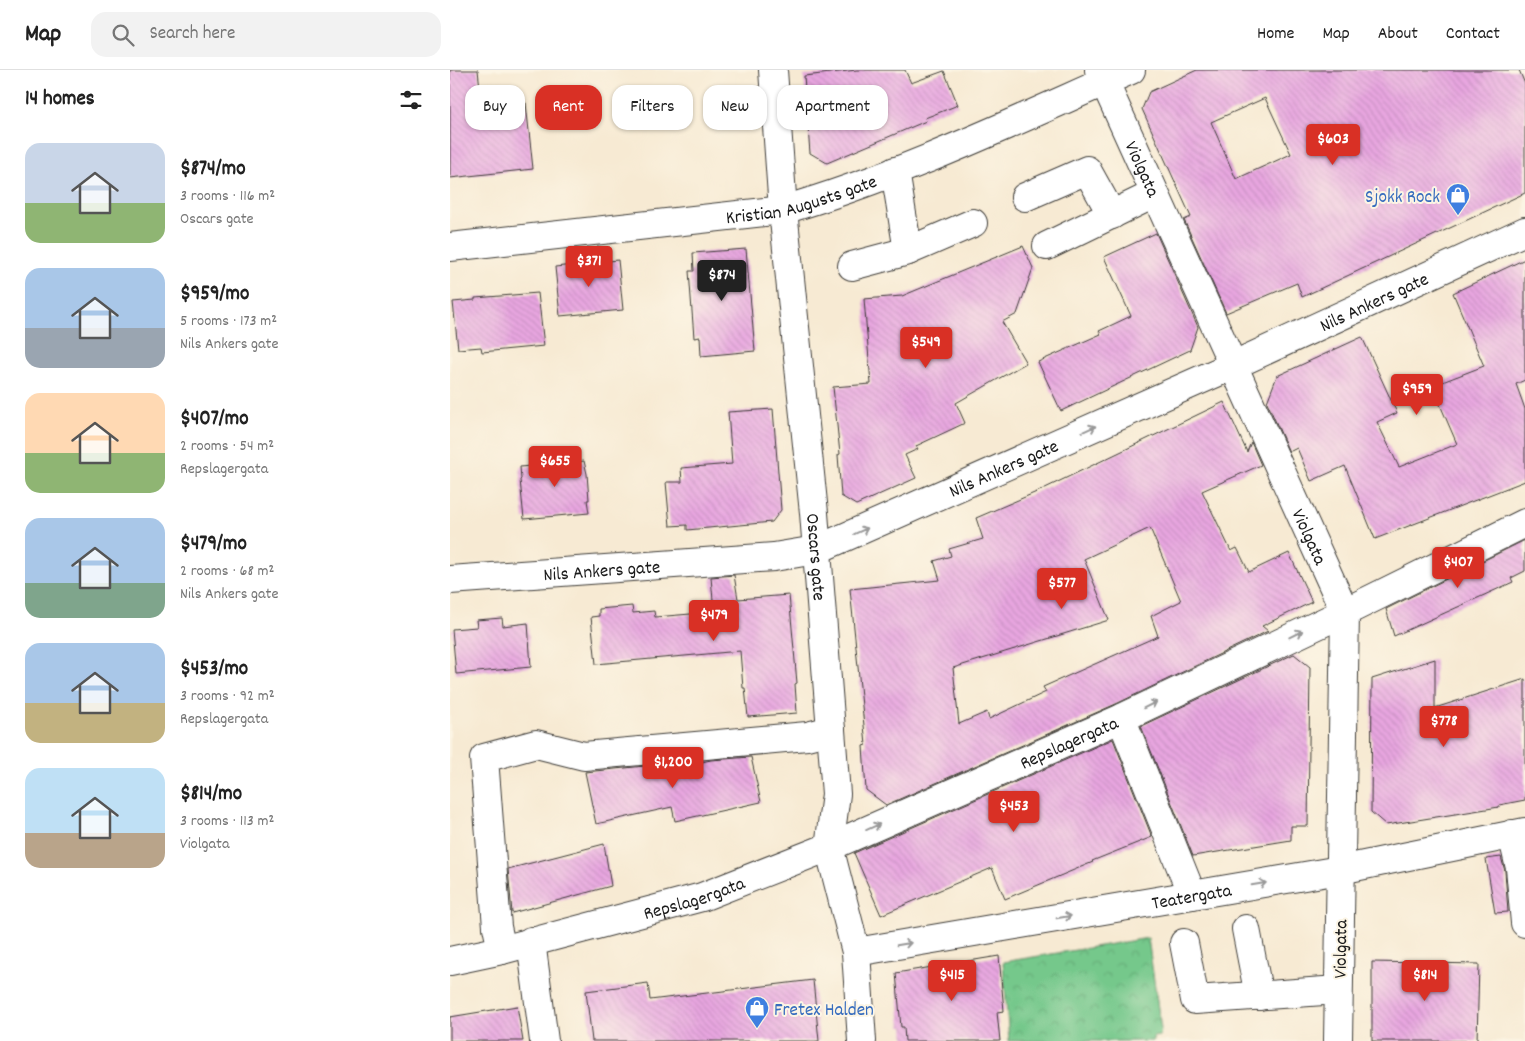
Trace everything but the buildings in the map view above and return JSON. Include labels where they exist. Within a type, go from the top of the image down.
[{"type":"street","name":"Oscars gate","points":[[773,70],[784,210],[814,513],[832,730],[836,794],[828,847],[856,952],[862,1041]]},
{"type":"street","name":"Kristian Augusts gate","points":[[450,247],[784,210],[833,196],[895,171],[1102,76],[1131,70]]},
{"type":"street","name":"Violgata","points":[[1102,76],[1345,612],[1338,1041]]},
{"type":"street","points":[[1025,198],[1087,170],[1112,215]]},
{"type":"street","points":[[895,171],[908,251]]},
{"type":"street","points":[[1047,246],[1154,194]]},
{"type":"street","points":[[852,266],[908,251],[972,223]]},
{"type":"street","name":"Nils Ankers gate","points":[[450,580],[774,557],[816,550],[1234,365],[1525,231]]},
{"type":"street","name":"Repslagergata","points":[[450,960],[502,950],[702,897],[828,847],[1122,718],[1345,612],[1525,523]]},
{"type":"street","points":[[1122,718],[1192,895]]},
{"type":"street","points":[[502,950],[497,926],[484,758],[536,744],[584,756],[807,736],[832,730]]},
{"type":"street","points":[[1518,833],[1525,923]]},
{"type":"street","name":"Teatergata","points":[[856,952],[1340,870],[1518,833]]},
{"type":"street","points":[[1246,929],[1259,996]]},
{"type":"street","points":[[531,942],[544,1041]]},
{"type":"street","points":[[1184,943],[1195,1000],[1338,990]]},
{"type":"green space","points":[[1148,938],[1161,1029],[1160,1036],[1153,1037],[1153,1041],[1009,1041],[1003,962]]},
{"type":"place","name":"Sjokk Rock","points":[[1458,216]]},
{"type":"place","name":"Fretex Halden","points":[[757,1029]]}]
